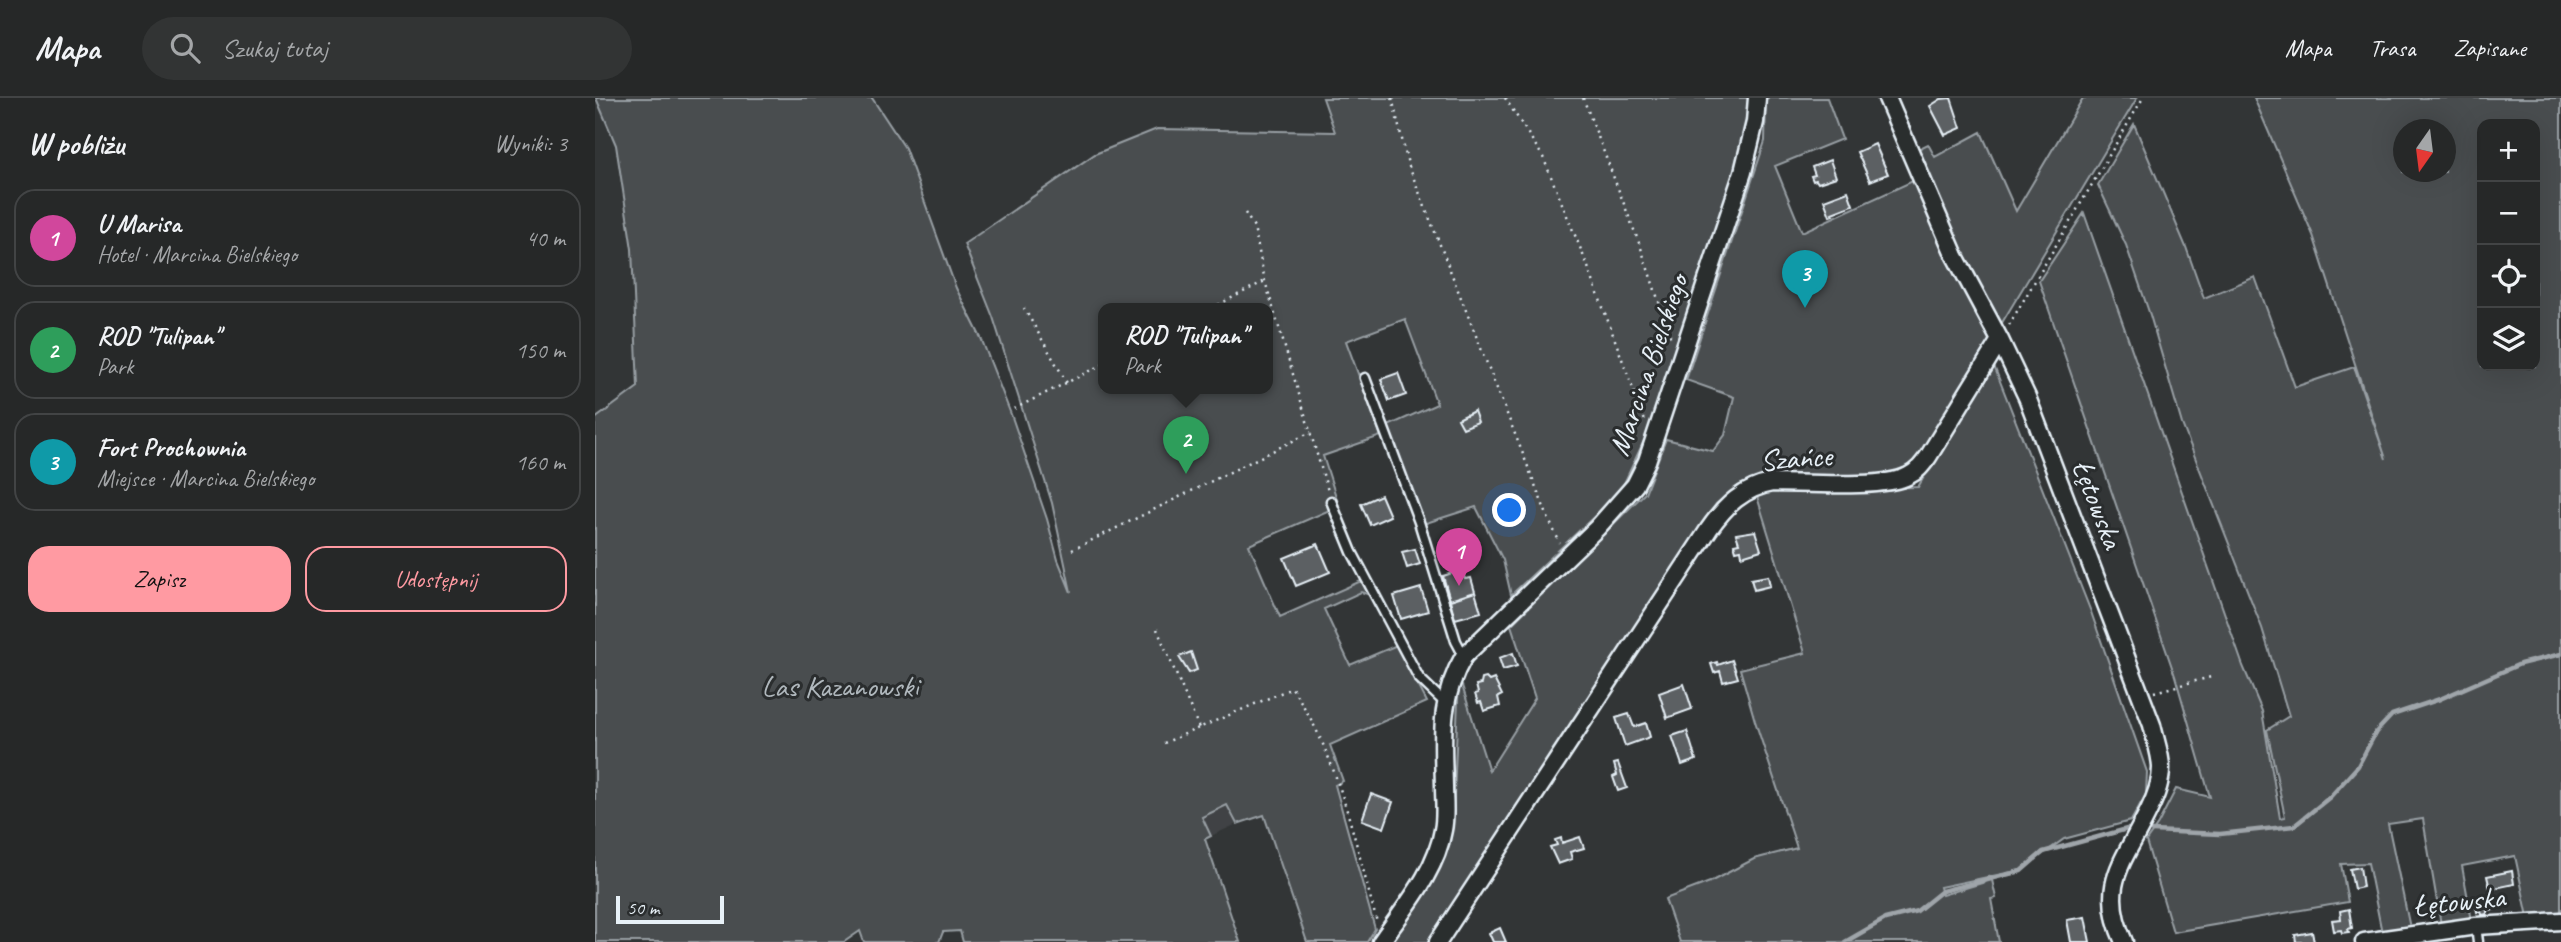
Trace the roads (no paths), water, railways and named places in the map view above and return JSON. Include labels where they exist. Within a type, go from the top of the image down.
[{"type":"street","name":"Marcina Bielskiego","points":[[1383,939],[1418,888],[1438,852],[1445,815],[1445,702],[1449,686],[1464,656],[1597,528],[1636,485],[1685,347],[1750,146],[1757,98]]},
{"type":"street","name":"Łętowska","points":[[1887,98],[1955,256],[2027,397],[2152,725],[2161,768],[2155,797],[2114,881],[2113,909],[2124,942]]},
{"type":"street","name":"Szańce","points":[[1438,942],[1709,529],[1725,509],[1746,491],[1758,485],[1880,483],[1908,476],[1919,469],[1928,457],[2000,340]]},
{"type":"street","name":"Łętowska","points":[[2364,942],[2477,934],[2561,920]]},
{"type":"lane","points":[[1365,378],[1419,522],[1456,640],[1464,656]]},
{"type":"lane","points":[[1331,501],[1352,552],[1419,678],[1445,702]]},
{"type":"waterway","points":[[2152,831],[2220,834],[2294,826],[2330,797],[2358,766],[2376,732],[2392,715],[2440,699],[2520,664],[2561,654]]},
{"type":"waterway","points":[[1845,942],[1885,919],[1917,911],[1942,891],[2021,871],[2043,852],[2127,829]]},
{"type":"place","name":"Fort Prochownia","points":[[1805,308]]},
{"type":"place","name":"ROD \"Tulipan\"","points":[[1186,474]]},
{"type":"place","name":"U Marisa","points":[[1459,586]]},
{"type":"park label","name":"Las Kazanowski","points":[[840,686]]}]
